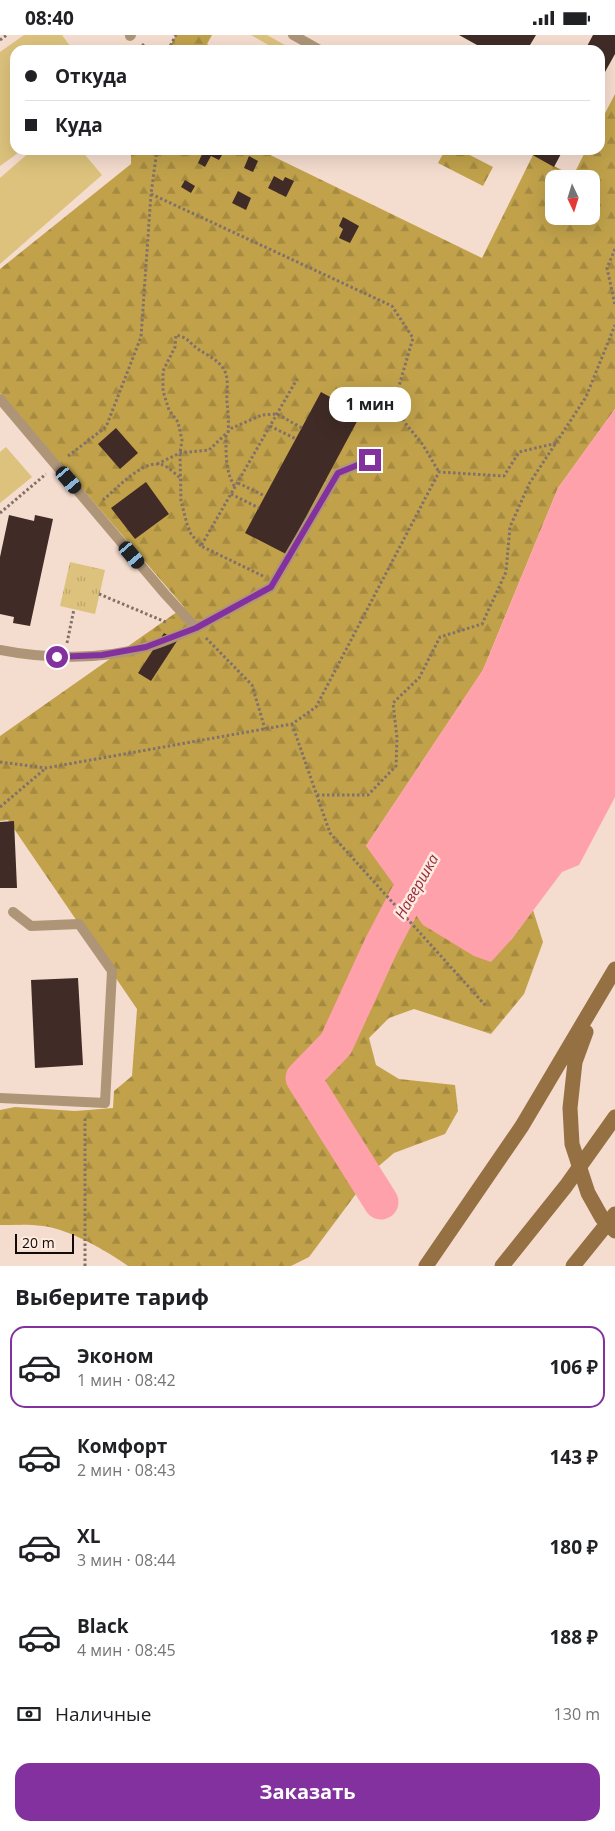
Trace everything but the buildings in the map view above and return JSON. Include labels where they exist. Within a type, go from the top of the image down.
[{"type":"main road","points":[[426,1266],[522,1126],[615,969]]},
{"type":"main road","points":[[598,1000],[576,1062],[570,1108],[572,1144],[588,1193],[602,1218],[615,1231]]},
{"type":"main road","points":[[502,1266],[566,1186],[615,1117]]},
{"type":"main road","points":[[573,1266],[615,1213]]},
{"type":"lane","points":[[293,35],[311,45]]},
{"type":"lane","points":[[0,399],[165,594],[192,630]]},
{"type":"lane","points":[[0,650],[64,657],[102,655],[146,647],[192,630],[271,587],[338,473],[370,460]]},
{"type":"lane","points":[[0,1098],[105,1103],[112,971],[79,924],[31,926],[12,912]]},
{"type":"path","points":[[0,40],[7,35]]},
{"type":"path","points":[[0,513],[106,427],[141,337],[150,194],[156,155]]},
{"type":"path","points":[[150,194],[392,306],[413,338],[394,403],[439,472]]},
{"type":"path","points":[[615,249],[607,268],[615,305]]},
{"type":"path","points":[[317,795],[368,795],[396,766],[397,738],[394,703],[419,678],[440,637],[482,624],[506,572],[510,527],[529,483],[586,397],[615,325]]},
{"type":"path","points":[[235,487],[230,481],[226,463],[229,419],[228,386],[224,368],[214,358],[197,349],[186,337],[176,335],[175,347],[163,371],[163,391],[169,410],[178,422],[182,440],[180,453],[181,501],[187,524],[201,546],[275,582]]},
{"type":"path","points":[[201,546],[297,379]]},
{"type":"path","points":[[93,509],[139,469],[157,464],[180,453],[209,450],[232,428],[262,415],[277,414],[302,427]]},
{"type":"path","points":[[270,426],[296,439]]},
{"type":"path","points":[[439,472],[504,476],[519,452],[557,443]]},
{"type":"path","points":[[157,464],[168,468],[180,479]]},
{"type":"path","points":[[0,762],[46,768],[292,724],[316,707],[439,472]]},
{"type":"path","points":[[238,483],[265,496]]},
{"type":"path","points":[[231,494],[259,508]]},
{"type":"path","points":[[99,594],[192,630],[252,685],[265,729]]},
{"type":"path","points":[[64,657],[74,609]]},
{"type":"path","points":[[292,724],[330,833],[485,1005]]},
{"type":"path","points":[[0,807],[46,768]]},
{"type":"path","points":[[85,1266],[86,1103]]},
{"type":"green space","points":[[24,35],[62,35],[69,45],[10,45],[10,155],[15,155],[0,166],[0,52]]},
{"type":"green space","points":[[176,35],[212,35],[207,44],[209,45],[171,45]]},
{"type":"green space","points":[[251,35],[267,35],[285,45],[268,45]]},
{"type":"green space","points":[[615,94],[615,409],[558,488],[483,670],[366,846],[511,940],[533,910],[543,942],[524,994],[491,1034],[414,1009],[389,1018],[369,1038],[376,1065],[399,1079],[455,1085],[458,1111],[445,1134],[394,1153],[373,1171],[309,1257],[291,1266],[128,1266],[110,1254],[64,1231],[38,1225],[0,1225],[0,1110],[15,1107],[75,1111],[113,1108],[114,1091],[132,1076],[137,1009],[8,820],[0,821],[0,736],[184,607],[0,393],[0,269],[131,164],[131,155],[270,155],[482,258],[533,155],[562,170],[545,170],[545,225],[600,225],[600,170],[576,170],[584,155],[605,155],[605,113]]},
{"type":"green space","points":[[26,155],[85,155],[102,175],[0,264],[0,178]]},
{"type":"green space","points":[[442,155],[470,155],[493,167],[483,186],[438,163]]},
{"type":"green space","points":[[6,447],[32,477],[0,503],[0,452]]},
{"type":"green space","points":[[70,562],[105,570],[95,614],[60,606]]},
{"type":"water","points":[[615,409],[615,797],[579,865],[562,872],[511,940],[491,962],[474,956],[423,925],[366,846],[483,670],[558,488]]},
{"type":"waterway","name":"Навершка","points":[[381,1202],[303,1078],[336,1044],[381,946],[405,900],[430,860]]},
{"type":"route","points":[[57,657],[102,655],[146,647],[196,628],[271,587],[338,473],[370,460]]}]
